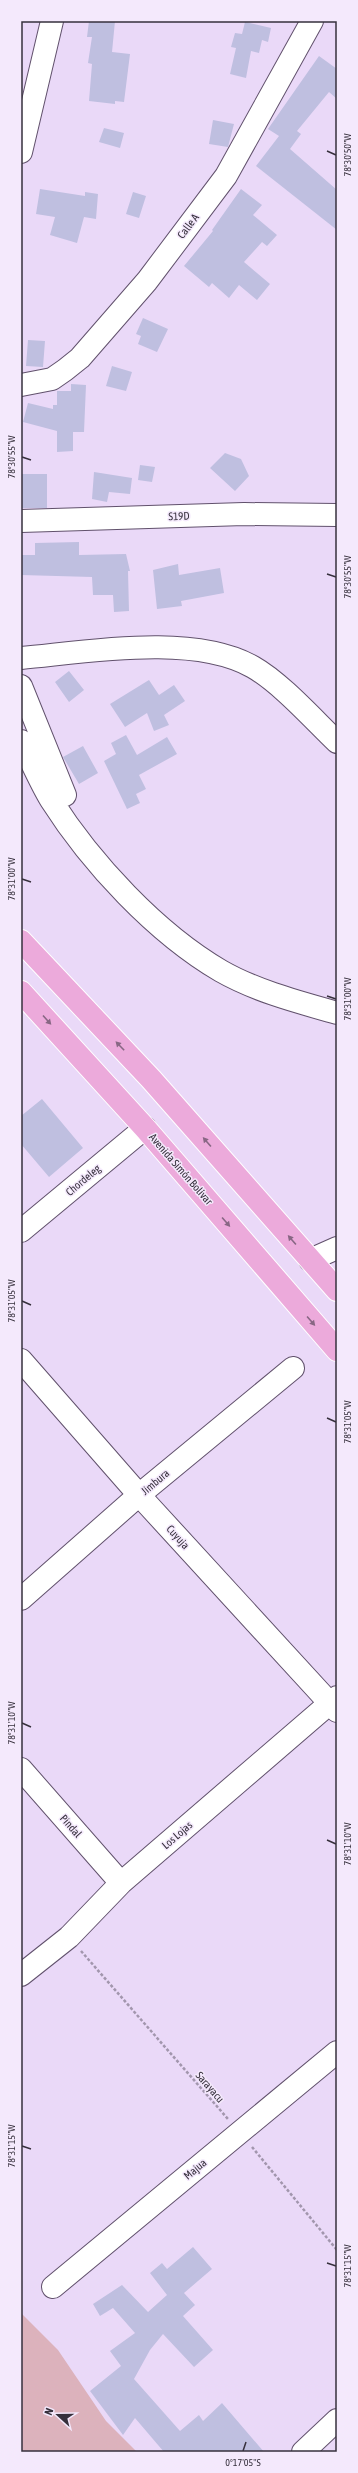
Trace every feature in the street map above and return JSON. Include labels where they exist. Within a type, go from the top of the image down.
[{"type":"highway","points":[[21,941],[151,1079],[337,1290]]},
{"type":"highway","name":"Avenida Simón Bolívar","points":[[21,992],[145,1128],[337,1350]]},
{"type":"street","points":[[21,152],[52,21]]},
{"type":"street","name":"Calle A","points":[[21,385],[52,379],[66,370],[80,358],[147,281],[226,176],[312,22]]},
{"type":"street","name":"S19D","points":[[21,521],[244,514],[337,515]]},
{"type":"street","points":[[21,658],[105,650],[179,648],[228,657],[253,667],[273,682],[337,742]]},
{"type":"street","points":[[21,686],[52,769],[72,812],[72,828]]},
{"type":"street","points":[[21,741],[51,800],[96,861],[158,926],[204,960],[245,982],[337,1013]]},
{"type":"street","name":"Chordeleg","points":[[21,1231],[145,1128]]},
{"type":"street","points":[[310,1260],[337,1248]]},
{"type":"street","name":"Cuyuja","points":[[21,1360],[139,1495],[335,1704]]},
{"type":"street","name":"Jimbura","points":[[21,1599],[139,1495],[293,1368]]},
{"type":"street","name":"Los Lojas","points":[[21,1975],[69,1937],[121,1883],[335,1704]]},
{"type":"street","name":"Pindal","points":[[21,1769],[121,1883]]},
{"type":"street","name":"Majua","points":[[53,2287],[337,2052]]},
{"type":"street","points":[[303,2452],[337,2420]]},
{"type":"path","name":"Sarayacu","points":[[69,1937],[239,2133],[337,2250]]},
{"type":"shaded area","points":[[21,2313],[58,2350],[106,2421],[137,2452],[21,2452]]},
{"type":"building","points":[[89,21],[115,21],[112,52],[130,54],[124,102],[115,101],[115,104],[89,101],[92,64],[88,63],[92,37],[87,37]]},
{"type":"building","points":[[245,22],[271,28],[268,42],[262,40],[259,53],[251,51],[246,78],[230,74],[236,48],[231,47],[235,33],[242,34]]},
{"type":"building","points":[[319,56],[337,69],[337,99],[329,92],[297,131],[301,134],[290,149],[337,190],[337,230],[256,166],[279,136],[268,129]]},
{"type":"building","points":[[213,120],[234,124],[228,147],[209,144]]},
{"type":"building","points":[[104,128],[124,133],[120,148],[99,142]]},
{"type":"building","points":[[40,189],[85,196],[85,192],[98,194],[96,219],[84,217],[77,243],[50,235],[55,217],[36,214]]},
{"type":"building","points":[[241,189],[262,205],[253,215],[277,235],[267,246],[262,242],[244,262],[270,284],[257,300],[239,285],[229,298],[212,283],[209,287],[184,266],[213,231],[212,230]]},
{"type":"building","points":[[133,192],[146,196],[139,218],[126,214]]},
{"type":"building","points":[[143,318],[168,329],[157,352],[138,344],[141,336],[136,334]]},
{"type":"building","points":[[28,340],[45,341],[43,367],[26,366]]},
{"type":"building","points":[[112,366],[132,372],[126,391],[106,386]]},
{"type":"building","points":[[71,384],[86,385],[84,432],[73,432],[73,451],[57,452],[57,431],[23,422],[28,403],[53,409],[53,405],[57,405],[57,391],[71,391]]},
{"type":"building","points":[[225,453],[241,459],[249,476],[235,491],[210,468]]},
{"type":"building","points":[[140,465],[155,467],[152,482],[138,480]]},
{"type":"building","points":[[94,472],[132,478],[130,494],[109,492],[107,502],[92,499]]},
{"type":"building","points":[[21,474],[47,474],[47,508],[21,508]]},
{"type":"building","points":[[79,542],[79,555],[126,554],[130,571],[128,571],[129,611],[114,612],[113,595],[93,595],[92,577],[21,575],[21,555],[35,555],[35,543]]},
{"type":"building","points":[[178,564],[179,575],[220,568],[224,593],[181,601],[182,606],[157,609],[153,570]]},
{"type":"building","points":[[69,671],[84,690],[69,702],[55,682]]},
{"type":"building","points":[[149,680],[159,695],[174,685],[185,701],[164,715],[169,725],[154,731],[147,713],[125,727],[110,704]]},
{"type":"building","points":[[126,735],[137,755],[167,737],[177,754],[139,775],[146,789],[136,794],[140,803],[127,809],[104,761],[116,754],[111,743]]},
{"type":"building","points":[[83,746],[98,773],[79,784],[63,757]]},
{"type":"building","points":[[42,1099],[83,1148],[49,1177],[21,1144],[21,1116]]},
{"type":"building","points":[[193,2247],[212,2269],[184,2293],[195,2305],[183,2316],[213,2350],[194,2367],[163,2334],[150,2350],[134,2379],[180,2431],[199,2415],[203,2421],[222,2403],[264,2452],[164,2452],[135,2418],[123,2435],[90,2391],[121,2366],[110,2351],[135,2333],[113,2308],[100,2316],[93,2304],[122,2285],[148,2312],[167,2295],[150,2273],[162,2263],[167,2269]]}]
